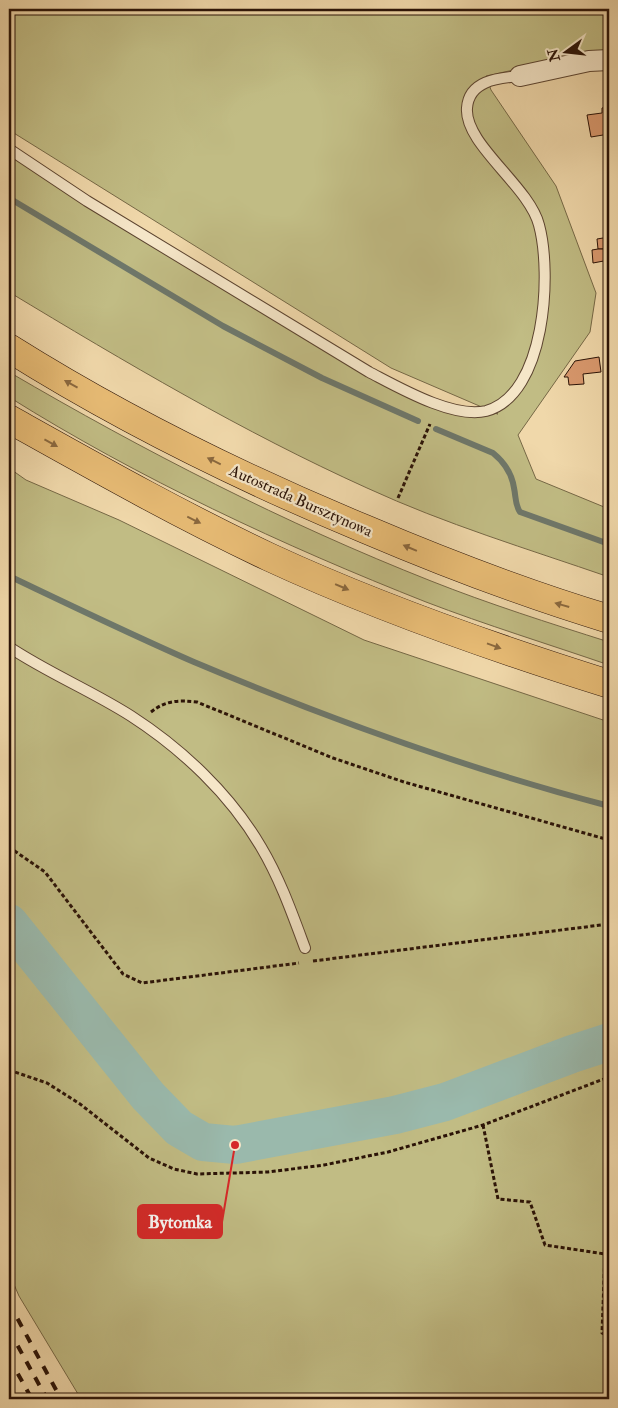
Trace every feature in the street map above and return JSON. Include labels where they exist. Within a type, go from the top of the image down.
[{"type":"highway","name":"Autostrada Bursztynowa","points":[[9,348],[43,370],[191,450],[280,494],[433,558],[554,602],[609,619]]},
{"type":"highway","points":[[9,419],[151,499],[271,558],[406,614],[537,661],[609,684]]},
{"type":"street","points":[[520,76],[589,61],[609,60]]},
{"type":"lane","points":[[9,149],[95,206],[369,372],[411,393],[450,408],[467,411],[486,410],[508,399],[526,376],[540,335],[545,276],[539,224],[530,204],[478,141],[469,122],[467,108],[477,88],[492,79],[520,76]]},
{"type":"lane","points":[[9,646],[139,722],[177,748],[225,796],[261,846],[285,893],[305,948]]},
{"type":"path","points":[[398,498],[430,424]]},
{"type":"path","points":[[139,722],[159,706],[177,700],[197,702],[333,758],[404,782],[609,840]]},
{"type":"path","points":[[9,1070],[47,1083],[80,1104],[149,1158],[174,1169],[197,1174],[268,1172],[324,1165],[388,1152],[483,1125],[609,1077]]},
{"type":"path","points":[[483,1125],[498,1199],[530,1202],[545,1245],[605,1254],[602,1333],[609,1338]]},
{"type":"shaded area","points":[[9,9],[609,9],[609,54],[587,54],[486,76],[491,90],[556,186],[596,293],[590,332],[518,435],[536,479],[609,509],[609,577],[487,536],[367,488],[230,420],[9,292],[9,155],[369,372],[450,408],[498,414],[391,368],[9,130]]},
{"type":"shaded area","points":[[9,372],[163,458],[322,535],[376,559],[453,589],[609,642],[609,665],[494,627],[426,602],[319,558],[213,509],[160,483],[58,427],[9,397]]},
{"type":"shaded area","points":[[9,468],[26,480],[119,520],[364,640],[609,722],[609,1399],[81,1399],[19,1296],[9,1273]]},
{"type":"building","points":[[609,106],[609,134],[591,137],[587,115],[602,113],[602,108]]},
{"type":"building","points":[[609,237],[609,249],[598,249],[597,239]]},
{"type":"building","points":[[609,249],[609,260],[593,263],[592,250]]},
{"type":"building","points":[[599,357],[601,372],[583,374],[584,384],[569,385],[568,377],[564,377],[575,361]]},
{"type":"waterway","points":[[9,198],[223,326],[322,378],[418,421]]},
{"type":"waterway","points":[[436,429],[493,453],[507,469],[514,488],[516,504],[520,512],[609,544]]},
{"type":"waterway","points":[[9,576],[171,652],[347,723],[503,776],[609,806]]},
{"type":"waterway","points":[[9,923],[148,1096],[179,1128],[203,1142],[235,1145],[395,1115],[445,1102],[609,1042]]},
{"type":"railway","points":[[9,1303],[61,1399]]},
{"type":"railway","points":[[9,1330],[47,1399]]},
{"type":"railway","points":[[9,1358],[32,1399]]},
{"type":"railway","points":[[9,1385],[17,1399]]},
{"type":"place","name":"Bytomka","points":[[235,1145]]}]
